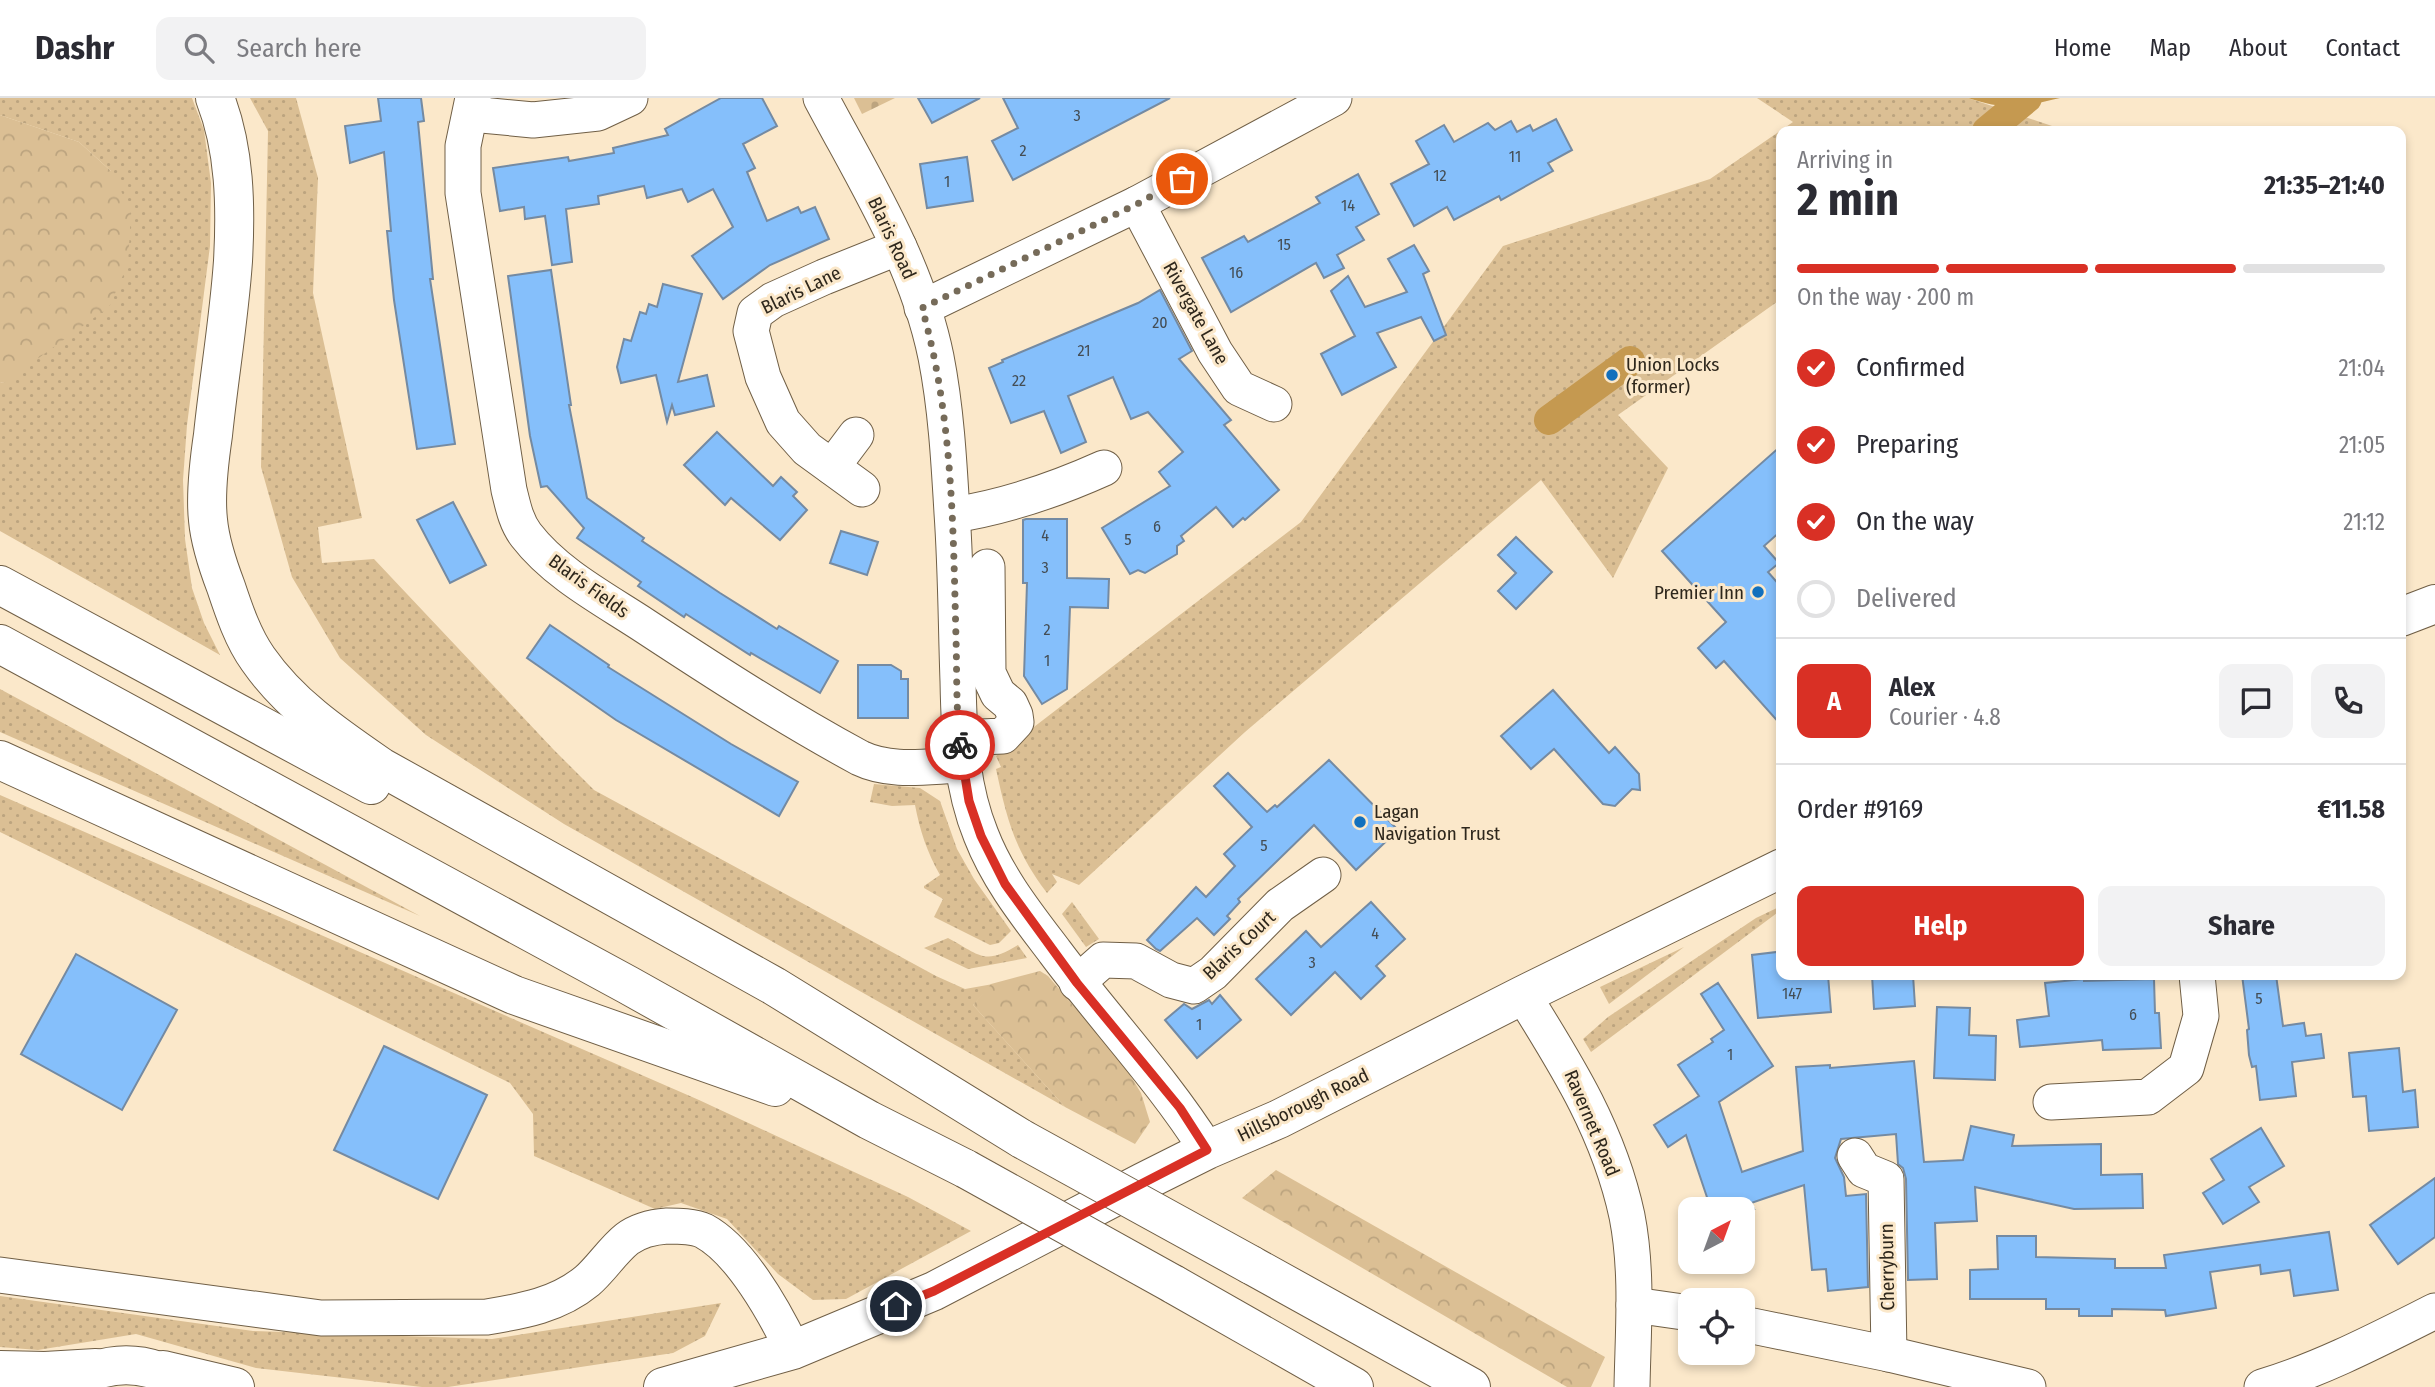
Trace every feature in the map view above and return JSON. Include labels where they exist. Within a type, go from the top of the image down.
[{"type":"highway","points":[[215,98],[222,116],[233,174],[234,234],[231,294],[209,462],[208,520],[218,566],[236,615],[257,658],[285,692],[320,725],[381,767],[774,986],[1010,1132]]},
{"type":"highway","points":[[0,585],[1010,1132],[1471,1387]]},
{"type":"highway","points":[[2406,615],[2435,604]]},
{"type":"highway","points":[[0,644],[616,979],[869,1120],[966,1170],[1354,1387]]},
{"type":"highway","points":[[0,760],[514,995],[869,1120]]},
{"type":"highway","points":[[0,772],[117,815]]},
{"type":"highway","name":"Hillsborough Road","points":[[663,1387],[793,1350],[934,1291],[1207,1150],[1279,1119],[1776,871]]},
{"type":"highway","points":[[0,1370],[45,1371],[126,1364],[235,1387]]},
{"type":"highway","points":[[66,1387],[79,1377],[102,1367]]},
{"type":"highway","points":[[150,1367],[174,1377],[187,1387]]},
{"type":"street","name":"Blaris Fields","points":[[630,98],[598,113],[534,120],[472,106],[463,146],[463,193],[509,491],[515,514],[526,534],[555,565],[718,673],[860,758],[875,765],[895,767],[961,752],[1003,736],[1016,722],[1010,704],[998,694],[988,673],[987,567]]},
{"type":"street","name":"Blaris Road","points":[[821,98],[899,247],[922,308],[935,355],[944,409],[953,515],[961,752],[969,801],[981,836],[1005,884],[1077,983],[1180,1108],[1207,1150]]},
{"type":"street","points":[[922,308],[1137,204],[1334,98]]},
{"type":"street","name":"Rivergate Lane","points":[[1137,204],[1215,352],[1239,388],[1274,404]]},
{"type":"street","name":"Blaris Lane","points":[[862,489],[807,449],[783,422],[763,377],[751,331],[755,313],[774,300],[824,276],[899,247]]},
{"type":"street","points":[[832,467],[856,435]]},
{"type":"street","points":[[953,515],[979,511],[1056,489],[1104,468]]},
{"type":"street","name":"Blaris Court","points":[[1077,983],[1103,960],[1114,960],[1136,961],[1171,981],[1194,986],[1213,973],[1280,905],[1323,875]]},
{"type":"street","points":[[2051,1102],[2148,1097],[2186,1068],[2201,1016],[2197,980]]},
{"type":"street","name":"Ravernet Road","points":[[1523,995],[1566,1062],[1613,1164],[1627,1218],[1634,1305],[1632,1387]]},
{"type":"street","name":"Cherryburn","points":[[1855,1156],[1864,1170],[1892,1170],[1889,1354]]},
{"type":"street","points":[[0,1275],[321,1318],[487,1317],[558,1301],[586,1282],[627,1239],[651,1227],[680,1226],[703,1230],[729,1251],[754,1282],[793,1350]]},
{"type":"street","points":[[1634,1305],[1678,1311]]},
{"type":"street","points":[[2262,1387],[2334,1359],[2435,1311]]},
{"type":"street","points":[[1755,1326],[1889,1354],[2028,1387]]},
{"type":"green space","points":[[0,98],[192,98],[204,130],[211,183],[210,246],[187,425],[183,480],[185,539],[192,588],[204,623],[220,655],[0,531],[0,382],[4,383],[111,171],[79,142],[0,115]]},
{"type":"green space","points":[[250,98],[296,98],[318,178],[313,293],[362,518],[318,527],[322,563],[374,559],[594,790],[936,976],[965,989],[993,984],[973,1005],[1065,1107],[564,824],[426,735],[340,658],[292,577],[261,467],[268,131]]},
{"type":"green space","points":[[854,98],[895,98],[862,114]]},
{"type":"green space","points":[[1757,98],[1968,98],[2052,126],[1787,126],[1793,122]]},
{"type":"green space","points":[[0,115],[79,142],[111,171],[131,211],[128,264],[109,307],[4,383],[0,382]]},
{"type":"green space","points":[[1776,134],[1776,303],[1618,415],[1668,468],[1613,578],[1541,480],[1245,732],[1079,885],[1052,874],[1057,882],[1047,893],[1027,863],[1014,834],[1000,787],[996,769],[1001,767],[996,756],[1301,522],[1503,246],[1710,179]]},
{"type":"green space","points":[[0,689],[420,916],[0,732]]},
{"type":"green space","points":[[874,784],[920,788],[940,801],[957,849],[974,879],[1011,931],[999,943],[990,945],[934,917],[943,899],[924,886],[940,875],[924,841],[915,805],[892,806],[870,802]]},
{"type":"green space","points":[[0,795],[699,1100],[908,1197],[971,1231],[846,1299],[813,1300],[778,1274],[727,1219],[681,1203],[655,1209],[534,1156],[533,1114],[510,1083],[0,832]]},
{"type":"green space","points":[[1072,902],[1099,939],[1086,947],[1062,914]]},
{"type":"green space","points":[[1776,908],[1776,914],[1591,1052],[1583,1039],[1608,1017],[1756,918]]},
{"type":"green space","points":[[948,938],[982,956],[997,955],[1018,945],[1027,958],[968,969],[924,948]]},
{"type":"green space","points":[[1684,947],[1609,1004],[1600,987]]},
{"type":"green space","points":[[1040,971],[1048,976],[1124,1065],[1141,1093],[1150,1122],[1135,1144],[1065,1107],[973,1005],[991,984]]},
{"type":"green space","points":[[1276,1170],[1605,1357],[1591,1387],[1567,1387],[1242,1198]]},
{"type":"green space","points":[[0,1296],[253,1331],[492,1339],[721,1303],[705,1336],[673,1353],[448,1387],[422,1387],[256,1368],[136,1334],[38,1350],[0,1347]]},
{"type":"water","points":[[1968,98],[2060,98],[2035,104],[2004,106]]},
{"type":"building","points":[[378,98],[421,98],[424,121],[418,122],[433,279],[430,279],[455,444],[417,449],[394,300],[387,231],[391,231],[384,152],[350,163],[345,126],[381,121]]},
{"type":"building","points":[[721,98],[762,98],[777,126],[743,144],[755,168],[747,172],[767,221],[798,207],[801,213],[815,207],[829,239],[770,265],[723,299],[692,256],[733,227],[713,189],[688,202],[682,189],[647,198],[644,186],[598,196],[599,204],[566,209],[572,262],[552,265],[545,216],[525,219],[524,207],[500,211],[493,168],[568,157],[569,161],[614,153],[613,148],[668,135],[665,129]]},
{"type":"building","points":[[918,98],[980,98],[932,123]]},
{"type":"building","points":[[1003,98],[1170,98],[1013,180],[992,141],[1018,128]]},
{"type":"building","points":[[1556,119],[1572,150],[1548,163],[1553,171],[1501,200],[1499,196],[1454,220],[1447,207],[1414,226],[1391,184],[1429,164],[1416,141],[1444,125],[1454,142],[1488,123],[1495,130],[1511,121],[1517,132],[1530,125],[1533,131]]},
{"type":"building","points":[[967,157],[973,201],[927,208],[920,164]]},
{"type":"building","points":[[1358,174],[1379,214],[1356,227],[1364,240],[1337,255],[1344,268],[1324,278],[1316,263],[1231,312],[1202,258],[1244,236],[1248,242],[1320,203],[1316,197]]},
{"type":"building","points":[[1414,245],[1429,271],[1423,274],[1446,335],[1434,341],[1421,317],[1377,333],[1396,367],[1342,395],[1321,354],[1355,336],[1331,291],[1348,276],[1365,307],[1407,292],[1388,259]]},
{"type":"building","points":[[551,270],[569,405],[587,498],[644,538],[642,541],[720,593],[777,629],[779,626],[838,661],[820,693],[751,653],[750,655],[686,614],[684,617],[638,586],[641,582],[577,538],[584,528],[547,486],[541,487],[530,436],[508,276]]},
{"type":"building","points":[[663,284],[702,294],[678,382],[707,375],[714,406],[675,415],[672,405],[667,422],[656,375],[621,383],[617,367],[624,339],[631,341],[640,312],[646,314],[649,304],[657,307]]},
{"type":"building","points":[[1160,290],[1192,351],[1179,359],[1231,420],[1224,425],[1279,490],[1233,527],[1216,507],[1181,536],[1184,541],[1177,546],[1177,554],[1145,573],[1138,570],[1130,574],[1102,528],[1170,486],[1159,472],[1183,452],[1148,412],[1131,419],[1113,377],[1068,396],[1086,442],[1061,453],[1044,411],[1011,423],[989,368],[1003,362],[1002,360],[1138,303]]},
{"type":"building","points":[[717,432],[773,486],[781,477],[797,492],[793,496],[807,510],[780,540],[731,498],[725,505],[684,465]]},
{"type":"building","name":"Premier Inn","points":[[1776,450],[1776,535],[1764,546],[1776,560],[1776,565],[1768,572],[1776,581],[1776,719],[1724,661],[1716,668],[1698,648],[1726,622],[1662,551]]},
{"type":"building","points":[[453,502],[486,565],[450,583],[417,520]]},
{"type":"building","points":[[1067,519],[1067,578],[1109,579],[1108,608],[1070,607],[1067,689],[1042,704],[1024,676],[1027,583],[1023,583],[1023,520]]},
{"type":"building","points":[[841,531],[878,542],[867,575],[830,563]]},
{"type":"building","points":[[1516,537],[1552,572],[1516,609],[1498,591],[1516,573],[1498,555]]},
{"type":"building","points":[[550,625],[609,665],[608,667],[731,744],[798,782],[779,816],[616,720],[527,658]]},
{"type":"building","points":[[858,665],[891,665],[901,671],[901,679],[908,679],[908,718],[858,718]]},
{"type":"building","points":[[1553,690],[1609,753],[1615,747],[1639,774],[1640,790],[1632,789],[1615,806],[1603,804],[1554,749],[1531,769],[1501,736]]},
{"type":"building","points":[[1329,760],[1398,830],[1356,870],[1314,825],[1238,899],[1240,902],[1227,916],[1230,919],[1214,935],[1197,918],[1160,951],[1156,949],[1147,940],[1196,887],[1206,897],[1235,866],[1224,854],[1252,827],[1214,786],[1228,773],[1267,812],[1275,805],[1277,807]]},
{"type":"building","points":[[1371,902],[1405,939],[1376,966],[1385,976],[1361,999],[1335,972],[1291,1015],[1256,979],[1306,931],[1321,947]]},
{"type":"building","points":[[1776,952],[1776,980],[1828,980],[1831,1012],[1758,1018],[1752,955]]},
{"type":"building","points":[[76,954],[177,1010],[122,1110],[21,1054]]},
{"type":"building","points":[[1872,980],[1913,980],[1915,1006],[1874,1009]]},
{"type":"building","points":[[2074,980],[2154,980],[2155,1013],[2159,1013],[2161,1048],[2103,1050],[2102,1040],[2020,1047],[2017,1020],[2049,1016],[2045,983]]},
{"type":"building","points":[[2243,980],[2277,980],[2283,1026],[2304,1023],[2306,1036],[2321,1034],[2324,1058],[2292,1062],[2296,1096],[2260,1100],[2256,1066],[2252,1067],[2249,1055],[2249,1029]]},
{"type":"building","points":[[1718,983],[1773,1066],[1719,1102],[1742,1172],[1803,1151],[1796,1067],[1830,1065],[1830,1068],[1914,1061],[1924,1162],[1963,1160],[1971,1126],[2014,1135],[2012,1146],[2101,1144],[2101,1175],[2142,1174],[2143,1208],[2074,1209],[1975,1187],[1977,1221],[1935,1223],[1937,1279],[1908,1280],[1906,1179],[1903,1168],[1898,1164],[1896,1134],[1841,1139],[1835,1158],[1844,1177],[1846,1196],[1866,1194],[1868,1287],[1828,1291],[1826,1269],[1812,1270],[1804,1185],[1755,1202],[1755,1197],[1707,1197],[1686,1135],[1668,1147],[1654,1125],[1699,1096],[1678,1065],[1713,1042],[1711,1039],[1724,1030],[1701,994]]},
{"type":"building","points":[[1220,995],[1241,1020],[1197,1058],[1165,1020],[1184,1004],[1192,1009],[1209,1000],[1212,1004]]},
{"type":"building","points":[[1937,1007],[1970,1008],[1969,1035],[1996,1036],[1995,1080],[1934,1078]]},
{"type":"building","points":[[384,1046],[487,1095],[438,1199],[334,1150]]},
{"type":"building","points":[[2399,1048],[2403,1092],[2415,1090],[2418,1127],[2369,1131],[2366,1096],[2353,1097],[2349,1053]]},
{"type":"building","points":[[2261,1128],[2284,1166],[2249,1187],[2259,1202],[2223,1224],[2203,1193],[2224,1180],[2211,1159]]},
{"type":"building","points":[[2435,1178],[2435,1237],[2398,1264],[2370,1225]]},
{"type":"building","points":[[2329,1232],[2338,1290],[2294,1296],[2290,1270],[2261,1274],[2260,1265],[2210,1272],[2216,1308],[2166,1316],[2165,1310],[2112,1309],[2112,1316],[2079,1316],[2079,1309],[2046,1309],[2046,1299],[1970,1299],[1970,1270],[1998,1269],[1997,1236],[2036,1236],[2036,1257],[2115,1259],[2115,1268],[2166,1268],[2164,1255]]},
{"type":"waterway","points":[[1993,126],[2027,98]]},
{"type":"waterway","points":[[1549,420],[1630,361]]},
{"type":"way so far","points":[[960,745],[953,515],[944,409],[935,355],[922,308],[1137,204],[1182,179]]},
{"type":"place","name":"Union Locks (former)","points":[[1612,375]]},
{"type":"place","name":"Premier Inn","points":[[1758,592]]},
{"type":"place","name":"Lagan Navigation Trust","points":[[1360,822]]},
{"type":"route","points":[[896,1306],[934,1291],[1207,1150],[1180,1108],[1077,983],[1005,884],[981,836],[969,801],[960,745]]}]
